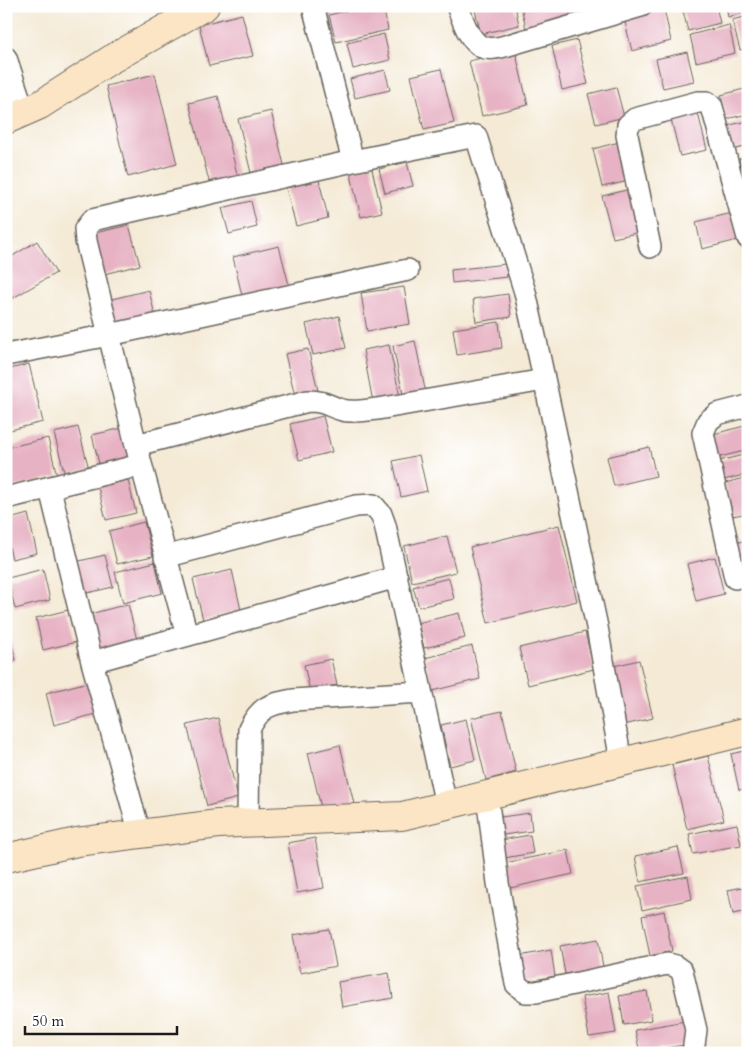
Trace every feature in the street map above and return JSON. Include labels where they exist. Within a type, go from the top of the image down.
[{"type":"street","points":[[6,58],[15,116],[40,105],[110,60],[205,6]]},
{"type":"street","points":[[313,6],[353,161]]},
{"type":"street","points":[[457,6],[472,38],[482,47],[491,49],[505,46],[584,14],[641,6]]},
{"type":"street","points":[[650,247],[626,135],[628,125],[635,119],[698,102],[707,102],[712,107],[748,238]]},
{"type":"street","points":[[187,635],[139,455],[86,241],[85,229],[92,220],[353,161],[476,136],[524,292],[597,627],[621,761]]},
{"type":"street","points":[[6,355],[109,335],[408,270]]},
{"type":"street","points":[[6,498],[50,489],[139,455],[308,401],[318,401],[342,410],[378,409],[544,380]]},
{"type":"street","points":[[735,578],[703,433],[708,422],[717,414],[748,406]]},
{"type":"street","points":[[50,489],[92,662],[140,834]]},
{"type":"street","points":[[165,557],[356,506],[373,505],[381,514],[385,525],[446,805]]},
{"type":"street","points":[[92,662],[397,577]]},
{"type":"street","points":[[248,822],[248,728],[262,708],[293,700],[422,692]]},
{"type":"street","points":[[6,858],[77,842],[218,824],[402,816],[748,731]]},
{"type":"street","points":[[487,794],[498,883],[516,984],[524,992],[536,992],[667,964],[676,966],[682,971],[696,1030],[693,1053]]},
{"type":"building","points":[[365,6],[383,6],[388,30],[336,42],[329,15]]},
{"type":"building","points":[[474,6],[515,6],[519,25],[481,34]]},
{"type":"building","points":[[521,6],[568,6],[571,18],[526,29]]},
{"type":"building","points":[[716,6],[720,23],[688,31],[682,7]]},
{"type":"building","points":[[726,6],[748,6],[748,12],[728,17]]},
{"type":"building","points":[[664,9],[671,41],[632,51],[624,18]]},
{"type":"building","points":[[242,14],[253,56],[209,66],[199,25]]},
{"type":"building","points":[[748,16],[748,48],[740,50],[732,20]]},
{"type":"building","points":[[729,25],[735,53],[696,62],[690,35]]},
{"type":"building","points":[[384,34],[390,60],[353,69],[347,43]]},
{"type":"building","points":[[577,40],[588,84],[562,90],[552,46]]},
{"type":"building","points":[[515,50],[528,105],[482,116],[469,61]]},
{"type":"building","points":[[687,52],[694,81],[663,88],[656,59]]},
{"type":"building","points":[[441,69],[454,123],[424,130],[411,76]]},
{"type":"building","points":[[385,70],[390,90],[355,98],[350,79]]},
{"type":"building","points":[[155,74],[177,164],[128,177],[106,86]]},
{"type":"building","points":[[616,87],[624,117],[596,124],[588,94]]},
{"type":"building","points":[[748,88],[748,114],[726,119],[721,95]]},
{"type":"building","points":[[218,96],[238,178],[210,185],[189,103]]},
{"type":"building","points":[[271,111],[284,165],[251,173],[238,119]]},
{"type":"building","points":[[698,113],[707,150],[680,156],[671,119]]},
{"type":"building","points":[[748,121],[748,146],[732,150],[726,126]]},
{"type":"building","points":[[619,142],[629,181],[602,187],[593,149]]},
{"type":"building","points":[[748,157],[748,180],[745,181],[739,159]]},
{"type":"building","points":[[407,162],[413,186],[385,193],[379,169]]},
{"type":"building","points":[[371,165],[382,212],[361,217],[350,171]]},
{"type":"building","points":[[319,180],[328,218],[296,226],[286,188]]},
{"type":"building","points":[[630,189],[641,232],[613,238],[602,196]]},
{"type":"building","points":[[251,201],[257,227],[229,234],[222,208]]},
{"type":"building","points":[[732,213],[738,240],[702,249],[696,222]]},
{"type":"building","points":[[129,225],[140,265],[100,275],[91,234]]},
{"type":"building","points":[[37,241],[56,273],[6,302],[6,260]]},
{"type":"building","points":[[279,246],[290,289],[243,300],[233,257]]},
{"type":"building","points":[[506,264],[507,277],[452,283],[451,270]]},
{"type":"building","points":[[404,287],[410,324],[367,331],[361,293]]},
{"type":"building","points":[[149,290],[156,320],[115,330],[108,300]]},
{"type":"building","points":[[508,294],[511,317],[476,322],[473,299]]},
{"type":"building","points":[[339,316],[346,348],[313,355],[306,324]]},
{"type":"building","points":[[499,322],[502,348],[457,355],[453,329]]},
{"type":"building","points":[[415,341],[426,394],[404,399],[393,346]]},
{"type":"building","points":[[389,345],[400,397],[373,402],[363,350]]},
{"type":"building","points":[[308,349],[318,390],[295,396],[285,354]]},
{"type":"building","points":[[29,364],[43,422],[6,431],[6,370]]},
{"type":"building","points":[[323,416],[332,452],[299,460],[290,424]]},
{"type":"building","points":[[744,426],[748,450],[716,458],[710,435]]},
{"type":"building","points":[[78,427],[89,469],[65,475],[54,433]]},
{"type":"building","points":[[127,427],[135,459],[100,468],[92,435]]},
{"type":"building","points":[[48,438],[57,476],[10,488],[6,472],[6,448]]},
{"type":"building","points":[[649,447],[656,476],[614,486],[607,457]]},
{"type":"building","points":[[748,454],[748,474],[720,481],[715,462]]},
{"type":"building","points":[[419,455],[427,491],[401,497],[393,461]]},
{"type":"building","points":[[748,477],[748,513],[733,516],[725,483]]},
{"type":"building","points":[[128,480],[136,513],[106,520],[98,487]]},
{"type":"building","points":[[28,514],[37,553],[12,559],[6,534],[6,520]]},
{"type":"building","points":[[144,522],[153,556],[117,564],[109,531]]},
{"type":"building","points":[[559,525],[577,601],[488,623],[470,547]]},
{"type":"building","points":[[447,536],[456,572],[412,582],[404,546]]},
{"type":"building","points":[[748,540],[748,568],[737,571],[731,544]]},
{"type":"building","points":[[105,555],[113,587],[83,594],[75,562]]},
{"type":"building","points":[[715,557],[724,594],[696,601],[687,564]]},
{"type":"building","points":[[155,562],[162,593],[123,603],[115,572]]},
{"type":"building","points":[[43,569],[50,600],[15,609],[8,578]]},
{"type":"building","points":[[232,570],[241,610],[203,620],[193,579]]},
{"type":"building","points":[[449,578],[454,599],[419,607],[413,587]]},
{"type":"building","points":[[128,604],[138,644],[100,653],[90,614]]},
{"type":"building","points":[[68,610],[76,642],[43,650],[36,618]]},
{"type":"building","points":[[459,613],[465,638],[424,648],[418,623]]},
{"type":"building","points":[[6,624],[16,660],[6,662]]},
{"type":"building","points":[[585,632],[594,669],[528,685],[519,648]]},
{"type":"building","points":[[472,646],[480,679],[432,691],[425,658]]},
{"type":"building","points":[[331,659],[337,685],[310,691],[304,665]]},
{"type":"building","points":[[639,660],[653,718],[620,726],[606,668]]},
{"type":"building","points":[[88,682],[96,714],[54,725],[46,693]]},
{"type":"building","points":[[502,711],[516,772],[486,780],[471,718]]},
{"type":"building","points":[[218,718],[238,798],[207,806],[187,725]]},
{"type":"building","points":[[466,719],[475,760],[450,766],[441,725]]},
{"type":"building","points":[[340,745],[355,808],[323,816],[308,753]]},
{"type":"building","points":[[748,750],[748,788],[739,790],[731,754]]},
{"type":"building","points":[[708,756],[724,820],[687,829],[672,765]]},
{"type":"building","points":[[530,813],[532,831],[496,836],[494,818]]},
{"type":"building","points":[[737,824],[741,845],[693,854],[689,834]]},
{"type":"building","points":[[530,835],[533,853],[504,858],[501,840]]},
{"type":"building","points":[[315,838],[324,888],[297,893],[288,843]]},
{"type":"building","points":[[678,847],[684,873],[640,882],[635,856]]},
{"type":"building","points":[[568,850],[573,874],[510,888],[505,863]]},
{"type":"building","points":[[688,876],[692,899],[642,910],[637,886]]},
{"type":"building","points":[[748,886],[748,911],[733,914],[728,890]]},
{"type":"building","points":[[664,911],[672,951],[650,956],[642,916]]},
{"type":"building","points":[[329,929],[336,966],[300,973],[293,935]]},
{"type":"building","points":[[598,939],[603,967],[565,974],[560,946]]},
{"type":"building","points":[[551,950],[555,976],[519,983],[514,957]]},
{"type":"building","points":[[389,973],[393,998],[342,1007],[338,982]]},
{"type":"building","points":[[647,991],[652,1020],[624,1025],[619,996]]},
{"type":"building","points":[[609,992],[616,1033],[589,1037],[582,997]]},
{"type":"building","points":[[685,1021],[689,1044],[640,1053],[635,1030]]}]
